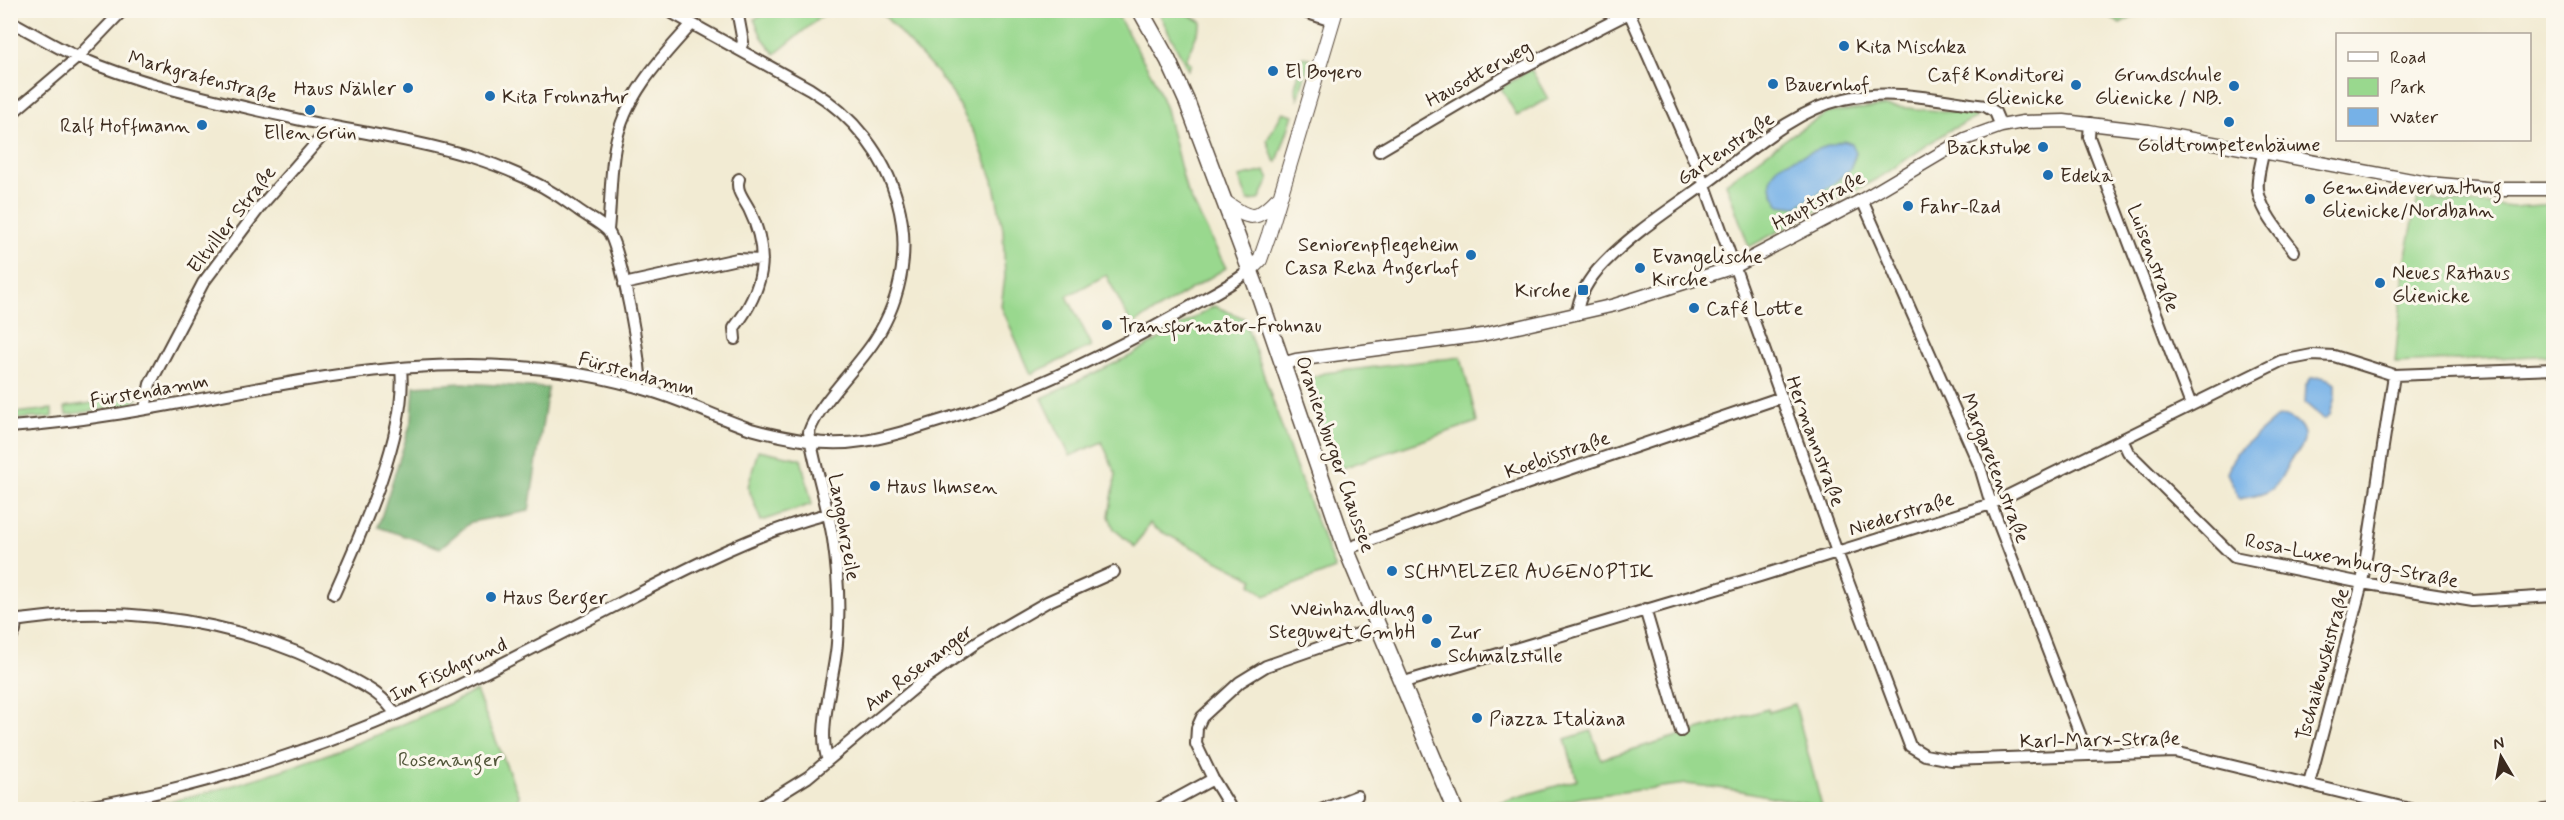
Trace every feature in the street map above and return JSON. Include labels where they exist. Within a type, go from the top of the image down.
[{"type":"main road","name":"Oranienburger Chaussee","points":[[1140,10],[1168,60],[1183,94],[1250,270],[1346,549],[1455,810]]},
{"type":"main road","points":[[1250,270],[1260,260],[1334,16]]},
{"type":"main road","points":[[1225,202],[1241,214],[1253,217],[1264,213],[1278,198]]},
{"type":"street","points":[[10,115],[78,57],[123,10]]},
{"type":"street","points":[[668,10],[830,101],[850,118],[871,143],[886,169],[897,197],[902,222],[904,254],[899,285],[888,317],[864,356],[811,426],[809,432],[811,442]]},
{"type":"street","points":[[737,10],[743,42],[740,49]]},
{"type":"street","points":[[1299,10],[1334,16]]},
{"type":"street","name":"Hausotterweg","points":[[1378,151],[1508,75],[1631,12]]},
{"type":"street","name":"Hermannstraße","points":[[1631,12],[1705,184],[1904,734],[1911,746],[1925,755]]},
{"type":"street","name":"Markgrafenstraße","points":[[10,21],[78,57],[131,76],[191,93],[331,126],[420,142],[499,165],[558,195],[608,230]]},
{"type":"street","points":[[640,388],[641,372],[624,284],[608,230],[610,177],[615,144],[626,113],[641,82],[692,24]]},
{"type":"street","name":"Gartenstraße","points":[[1577,314],[1583,290],[1604,262],[1635,236],[1755,147],[1809,112],[1843,99],[1888,93],[1985,106],[1995,112],[2001,126]]},
{"type":"street","name":"Hauptstraße","points":[[1282,364],[1307,358],[1467,337],[1577,314],[1634,299],[1734,267],[1862,200],[1965,139],[2001,126],[2045,120],[2090,123],[2171,134],[2428,183],[2497,189],[2553,189]]},
{"type":"street","name":"Luisenstraße","points":[[2090,123],[2089,136],[2191,405]]},
{"type":"street","name":"Eltviller Straße","points":[[145,408],[150,384],[203,283],[260,207],[331,126]]},
{"type":"street","points":[[2264,153],[2258,183],[2259,195],[2274,224],[2294,251]]},
{"type":"street","points":[[735,339],[734,328],[752,304],[760,280],[762,260],[754,221],[737,189],[738,179]]},
{"type":"street","name":"Margaretenstraße","points":[[1862,200],[1980,467],[1991,504],[2083,742],[2083,754]]},
{"type":"street","points":[[624,284],[737,259],[762,260]]},
{"type":"street","name":"Fürstendamm","points":[[10,428],[92,418],[341,376],[463,365],[533,368],[640,388],[695,406],[750,428],[811,442],[826,444],[874,440],[941,421],[1048,380],[1138,337],[1231,284],[1250,270]]},
{"type":"street","name":"Niederstraße","points":[[1401,683],[1991,504],[2281,361],[2312,355],[2334,356],[2394,375],[2553,369]]},
{"type":"street","points":[[334,594],[361,532],[389,451],[403,393],[401,369]]},
{"type":"street","name":"Tschaikowskistraße","points":[[2309,784],[2362,583],[2394,375]]},
{"type":"street","name":"Koebisstraße","points":[[1346,549],[1473,502],[1782,397]]},
{"type":"street","name":"Rosa-Luxemburg-Straße","points":[[2122,439],[2128,453],[2234,557],[2362,583],[2486,602],[2553,596]]},
{"type":"street","name":"Langohrzeile","points":[[811,442],[834,551],[839,604],[837,645],[824,732],[824,750],[828,760]]},
{"type":"street","name":"Im Fischgrund","points":[[66,810],[131,798],[246,768],[395,714],[469,681],[689,567],[755,538],[827,514]]},
{"type":"street","name":"Am Rosenanger","points":[[755,810],[808,777],[929,676],[976,643],[1038,606],[1114,572]]},
{"type":"street","points":[[1646,609],[1681,731]]},
{"type":"street","points":[[10,639],[15,631],[13,621],[81,614],[133,616],[209,626],[244,634],[307,657],[376,693],[390,705],[395,714]]},
{"type":"street","points":[[1232,810],[1213,779],[1195,737],[1202,717],[1240,682],[1266,666],[1378,627]]},
{"type":"street","name":"Karl-Marx-Straße","points":[[1925,755],[1951,760],[1971,760],[2175,752],[2414,810]]},
{"type":"street","points":[[1156,810],[1213,779]]},
{"type":"street","points":[[1322,810],[1357,796]]},
{"type":"street","points":[[2544,810],[2553,809]]},
{"type":"green space","points":[[772,10],[828,11],[775,54],[762,37],[754,19]]},
{"type":"green space","points":[[880,11],[1115,11],[1154,79],[1166,109],[1186,189],[1226,268],[1132,325],[1106,275],[1067,296],[1092,346],[1031,374],[1001,306],[1005,277],[1003,229],[993,180],[977,139],[952,93],[937,73]]},
{"type":"green space","points":[[1158,11],[1182,11],[1202,22],[1186,60],[1191,64],[1188,70]]},
{"type":"green space","points":[[2103,11],[2140,11],[2141,13],[2120,24]]},
{"type":"green space","points":[[1303,57],[1310,58],[1298,99],[1295,87]]},
{"type":"green space","points":[[1531,69],[1548,99],[1517,116],[1501,88]]},
{"type":"green space","points":[[1884,106],[1974,114],[1976,118],[1948,131],[1882,176],[1749,247],[1726,183],[1793,134],[1828,113]],"holes":[[[1856,153],[1845,173],[1828,186],[1786,205],[1780,205],[1772,191],[1772,182],[1779,167]]]},
{"type":"green space","points":[[1283,112],[1293,115],[1277,162],[1274,160],[1267,140]]},
{"type":"green space","points":[[1265,171],[1269,180],[1259,200],[1248,201],[1239,177]]},
{"type":"green space","points":[[2418,198],[2513,207],[2553,204],[2553,355],[2395,363],[2405,260]]},
{"type":"green space","points":[[1214,306],[1244,318],[1295,465],[1335,569],[1265,596],[1251,584],[1254,579],[1154,528],[1150,523],[1135,547],[1114,529],[1109,516],[1116,474],[1102,442],[1070,456],[1042,398],[1132,355]]},
{"type":"green space","points":[[1461,357],[1477,422],[1336,470],[1309,390],[1310,378],[1324,373]]},
{"type":"green space","points":[[462,383],[548,388],[529,511],[471,522],[440,548],[378,527],[412,419],[414,386]]},
{"type":"green space","points":[[140,396],[131,405],[66,415],[65,407]]},
{"type":"green space","points":[[52,409],[52,417],[15,419],[15,413]]},
{"type":"green space","points":[[758,450],[801,459],[812,504],[761,521],[748,487]]},
{"type":"green space","name":"Rosenanger","points":[[476,691],[519,797],[511,809],[135,809],[223,788],[309,761],[393,728]]},
{"type":"green space","points":[[1795,704],[1822,807],[1742,791],[1686,784],[1583,797],[1533,809],[1476,809],[1577,780],[1565,739],[1591,731],[1601,759],[1768,709],[1769,712]]},
{"type":"water","points":[[1844,141],[1852,144],[1856,153],[1850,169],[1832,185],[1796,207],[1780,205],[1771,186],[1772,176],[1778,167],[1799,156]]},
{"type":"water","points":[[2320,377],[2335,384],[2335,397],[2330,415],[2324,419],[2305,403],[2306,385],[2311,378]]},
{"type":"water","points":[[2286,416],[2302,428],[2304,437],[2301,448],[2271,489],[2239,499],[2227,473],[2236,453],[2276,418]]},
{"type":"place","name":"Kita Mischka","points":[[1844,46]]},
{"type":"place","name":"El Boyero","points":[[1273,71]]},
{"type":"place","name":"Bauernhof","points":[[1773,84]]},
{"type":"place","name":"Café Konditorei Glienicke","points":[[2076,85]]},
{"type":"place","name":"Grundschule Glienicke / NB.","points":[[2234,86]]},
{"type":"place","name":"Haus Nähler","points":[[408,88]]},
{"type":"place","name":"Kita Frohnatur","points":[[490,96]]},
{"type":"place","name":"Ellen Grün","points":[[310,110]]},
{"type":"place","name":"Goldtrompetenbäume","points":[[2229,122]]},
{"type":"place","name":"Ralf Hoffmann","points":[[202,125]]},
{"type":"place","name":"Backstube","points":[[2043,147]]},
{"type":"place","name":"Edeka","points":[[2048,175]]},
{"type":"place","name":"Gemeindeverwaltung Glienicke/Nordbahn","points":[[2310,199]]},
{"type":"place","name":"Fahr-Rad","points":[[1908,206]]},
{"type":"place","name":"Seniorenpflegeheim Casa Reha Angerhof","points":[[1471,255]]},
{"type":"place","name":"Evangelische Kirche","points":[[1640,268]]},
{"type":"place","name":"Neues Rathaus Glienicke","points":[[2380,283]]},
{"type":"place","name":"Kirche","points":[[1583,290]]},
{"type":"place","name":"Café Lotte","points":[[1694,308]]},
{"type":"place","name":"Transformator-Frohnau","points":[[1107,325]]},
{"type":"place","name":"Haus Ihmsen","points":[[875,486]]},
{"type":"place","name":"SCHMELZER AUGENOPTIK","points":[[1392,571]]},
{"type":"place","name":"Haus Berger","points":[[491,597]]},
{"type":"place","name":"Weinhandlung Steguweit GmbH","points":[[1427,619]]},
{"type":"place","name":"Zur Schmalzstulle","points":[[1436,643]]},
{"type":"place","name":"Piazza Italiana","points":[[1477,718]]}]
